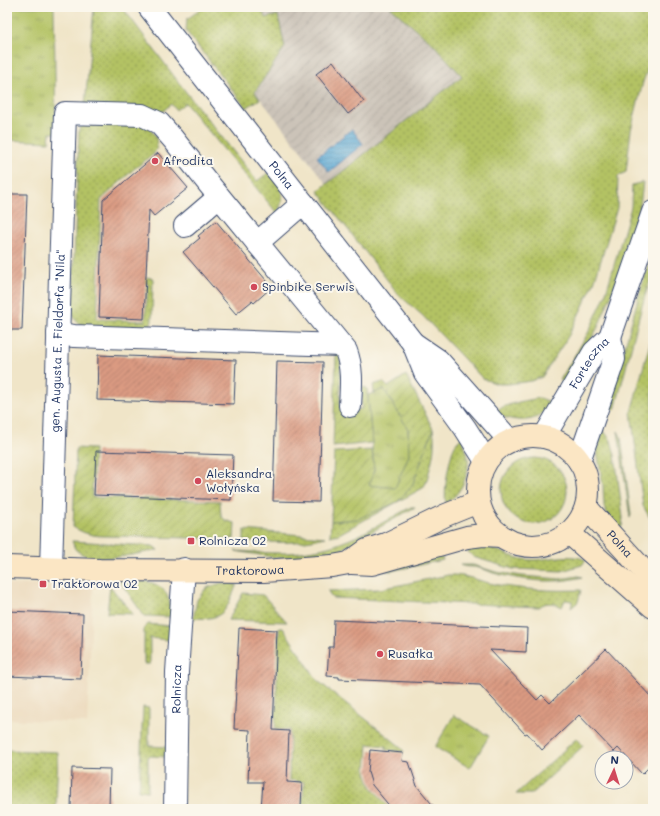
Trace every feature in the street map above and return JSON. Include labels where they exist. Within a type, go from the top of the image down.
[{"type":"street","name":"Polna","points":[[149,7],[413,344],[425,373],[465,428],[486,461]]},
{"type":"street","name":"gen. Augusta E. Fieldorfa \"Nila\"","points":[[51,568],[65,113],[137,114],[159,124],[173,139],[219,197]]},
{"type":"street","points":[[185,226],[219,197],[346,351],[350,360],[351,369],[350,406]]},
{"type":"street","points":[[257,243],[303,203]]},
{"type":"street","name":"Forteczna","points":[[544,437],[594,352],[610,337],[652,213]]},
{"type":"street","points":[[58,334],[74,336],[341,345]]},
{"type":"street","points":[[579,461],[614,360],[610,337]]},
{"type":"street","name":"Polna","points":[[413,344],[438,360],[510,441]]},
{"type":"street","points":[[526,436],[544,437],[560,444],[572,452],[579,461],[586,477],[588,492],[586,507],[578,526],[555,542],[538,546],[522,545],[506,540],[492,529],[483,515],[478,502],[477,488],[480,474],[486,461],[510,441],[526,436]]},
{"type":"street","name":"Traktorowa","points":[[7,567],[100,570],[184,569],[264,571],[349,563],[368,550],[386,544],[446,515],[478,502]]},
{"type":"street","name":"Polna","points":[[586,507],[653,581]]},
{"type":"street","points":[[569,533],[653,607]]},
{"type":"street","points":[[349,563],[372,564],[467,537],[483,535],[501,536]]},
{"type":"street","name":"Rolnicza","points":[[175,809],[177,672],[184,569]]},
{"type":"shaded area","points":[[262,7],[307,7],[308,10],[317,7],[390,7],[433,44],[462,76],[329,187],[255,92],[285,47],[278,16],[264,18]]},
{"type":"shaded area","points":[[7,584],[93,587],[87,723],[7,719]]},
{"type":"green space","points":[[7,7],[54,7],[56,133],[50,133],[49,142],[7,140]]},
{"type":"green space","points":[[94,7],[124,7],[123,8],[186,92],[257,181],[268,173],[278,182],[282,198],[281,206],[277,213],[185,103],[176,110],[171,104],[161,113],[85,105]]},
{"type":"green space","points":[[204,7],[262,7],[265,18],[278,15],[285,47],[255,92],[260,99],[246,108],[186,31],[187,19]]},
{"type":"green space","points":[[390,7],[653,7],[653,56],[643,82],[631,130],[626,172],[618,176],[617,208],[594,283],[569,335],[542,377],[531,381],[509,384],[498,384],[483,379],[422,315],[399,295],[318,191],[462,76],[433,44]]},
{"type":"green space","points":[[86,122],[137,123],[148,127],[156,136],[157,147],[154,154],[134,169],[101,200],[97,319],[145,321],[148,284],[145,284],[145,277],[153,278],[152,321],[150,326],[147,328],[89,327],[78,322],[72,312],[79,129]]},
{"type":"green space","points":[[643,182],[640,207],[614,289],[597,329],[565,384],[560,380],[588,333],[605,296],[631,207],[632,185]]},
{"type":"green space","points":[[653,250],[653,271],[642,306],[615,410],[608,408],[640,291]]},
{"type":"green space","points":[[653,332],[653,523],[643,506],[631,412]]},
{"type":"green space","points":[[336,352],[341,352],[340,409],[361,409],[362,387],[367,388],[372,443],[333,447]]},
{"type":"green space","points":[[406,375],[433,429],[412,486],[397,502],[358,519],[331,521],[334,452],[372,450],[374,470],[369,485],[395,488],[409,455],[408,429],[384,389],[374,393],[373,385],[383,382],[388,387]]},
{"type":"green space","points":[[384,389],[408,429],[409,455],[395,489],[369,485],[374,470],[368,395]]},
{"type":"green space","points":[[540,398],[551,402],[540,415],[535,418],[514,420],[493,412],[510,404]]},
{"type":"green space","points":[[433,429],[433,456],[426,483],[423,488],[339,534],[330,536],[331,521],[359,519],[412,486]]},
{"type":"green space","points":[[603,430],[611,440],[615,455],[623,518],[620,529],[608,515],[604,507],[603,486],[597,451]]},
{"type":"green space","points":[[618,431],[621,437],[631,515],[630,518]]},
{"type":"green space","points":[[462,437],[468,458],[466,478],[460,490],[446,504],[446,484],[450,460],[457,442]]},
{"type":"green space","points":[[76,448],[94,449],[92,497],[220,501],[223,518],[235,523],[234,539],[100,536],[88,534],[73,527]]},
{"type":"green space","points":[[534,458],[547,460],[562,473],[565,478],[567,491],[565,504],[552,519],[547,522],[534,524],[521,522],[506,509],[503,504],[501,491],[503,478],[516,463],[521,460]]},
{"type":"green space","points":[[411,507],[415,507],[340,551],[297,558],[278,558],[235,551],[290,553],[322,549],[361,534]]},
{"type":"green space","points":[[244,530],[325,537],[295,542],[244,541]]},
{"type":"green space","points":[[72,541],[153,546],[158,550],[127,556],[103,558],[92,557],[75,549]]},
{"type":"green space","points":[[463,546],[487,547],[514,557],[530,560],[570,557],[586,560],[582,565],[562,571],[513,569],[473,557]]},
{"type":"green space","points":[[441,554],[443,560],[391,571],[378,571]]},
{"type":"green space","points":[[460,565],[473,565],[496,572],[522,576],[560,579],[578,576],[582,577],[560,581],[538,581],[504,576],[477,567]]},
{"type":"green space","points":[[448,575],[466,577],[516,588],[581,590],[578,602],[571,608],[572,601],[565,600],[562,607],[550,603],[539,607],[333,598],[328,591],[380,589]]},
{"type":"green space","points":[[119,580],[149,582],[163,589],[170,605],[172,617],[144,616]]},
{"type":"green space","points":[[221,583],[237,584],[227,607],[223,612],[212,618],[193,618],[197,600],[206,588]]},
{"type":"green space","points":[[110,586],[133,614],[107,613]]},
{"type":"green space","points":[[243,593],[263,595],[287,622],[228,620]]},
{"type":"green space","points":[[148,624],[172,626],[172,638],[167,640],[150,638],[150,664],[144,664],[144,628]]},
{"type":"green space","points":[[279,628],[283,628],[318,681],[401,747],[404,752],[386,750],[386,746],[368,744],[366,772],[371,786],[390,809],[302,809],[304,782],[289,780],[290,730],[275,729]]},
{"type":"green space","points":[[143,707],[149,708],[149,746],[167,747],[167,757],[148,756],[148,791],[139,790]]},
{"type":"green space","points":[[454,715],[489,736],[470,768],[435,747]]},
{"type":"green space","points":[[577,738],[583,746],[532,794],[516,794]]},
{"type":"green space","points":[[7,750],[58,752],[56,809],[7,809]]},
{"type":"water","points":[[352,129],[363,144],[329,172],[317,157]]},
{"type":"building","points":[[333,61],[364,102],[348,114],[316,74]]},
{"type":"building","points":[[158,153],[188,188],[154,216],[149,210],[144,319],[99,317],[103,200]]},
{"type":"building","points":[[7,194],[27,194],[22,330],[7,330]]},
{"type":"building","points":[[216,221],[272,287],[254,303],[252,301],[236,314],[183,252],[200,238],[198,236]]},
{"type":"building","points":[[98,355],[236,360],[234,404],[97,400]]},
{"type":"building","points":[[277,361],[323,362],[319,502],[273,501]]},
{"type":"building","points":[[96,451],[233,455],[231,500],[94,495]]},
{"type":"building","points":[[7,611],[83,614],[81,679],[7,676]]},
{"type":"building","points":[[334,620],[527,628],[526,652],[490,650],[537,700],[542,695],[550,703],[606,649],[653,699],[653,763],[642,774],[634,765],[634,750],[620,750],[618,748],[616,750],[612,750],[579,715],[542,750],[527,733],[525,734],[480,685],[339,679],[339,677],[327,676],[329,647],[333,647]]},
{"type":"building","points":[[239,628],[277,630],[273,730],[289,731],[287,782],[302,783],[301,809],[261,809],[263,782],[248,782],[250,730],[234,729]]},
{"type":"building","points":[[370,750],[403,753],[402,761],[409,762],[417,786],[436,809],[392,809],[372,785],[368,772]]},
{"type":"building","points":[[72,768],[110,769],[109,809],[71,809]]},
{"type":"place","name":"Afrodita","points":[[155,161]]},
{"type":"place","name":"Spinbike Serwis","points":[[254,287]]},
{"type":"place","name":"Aleksandra Wołyńska","points":[[198,481]]},
{"type":"place","name":"Rolnicza 02","points":[[191,541]]},
{"type":"place","name":"Traktorowa 02","points":[[43,584]]},
{"type":"place","name":"Rusałka","points":[[380,654]]}]
